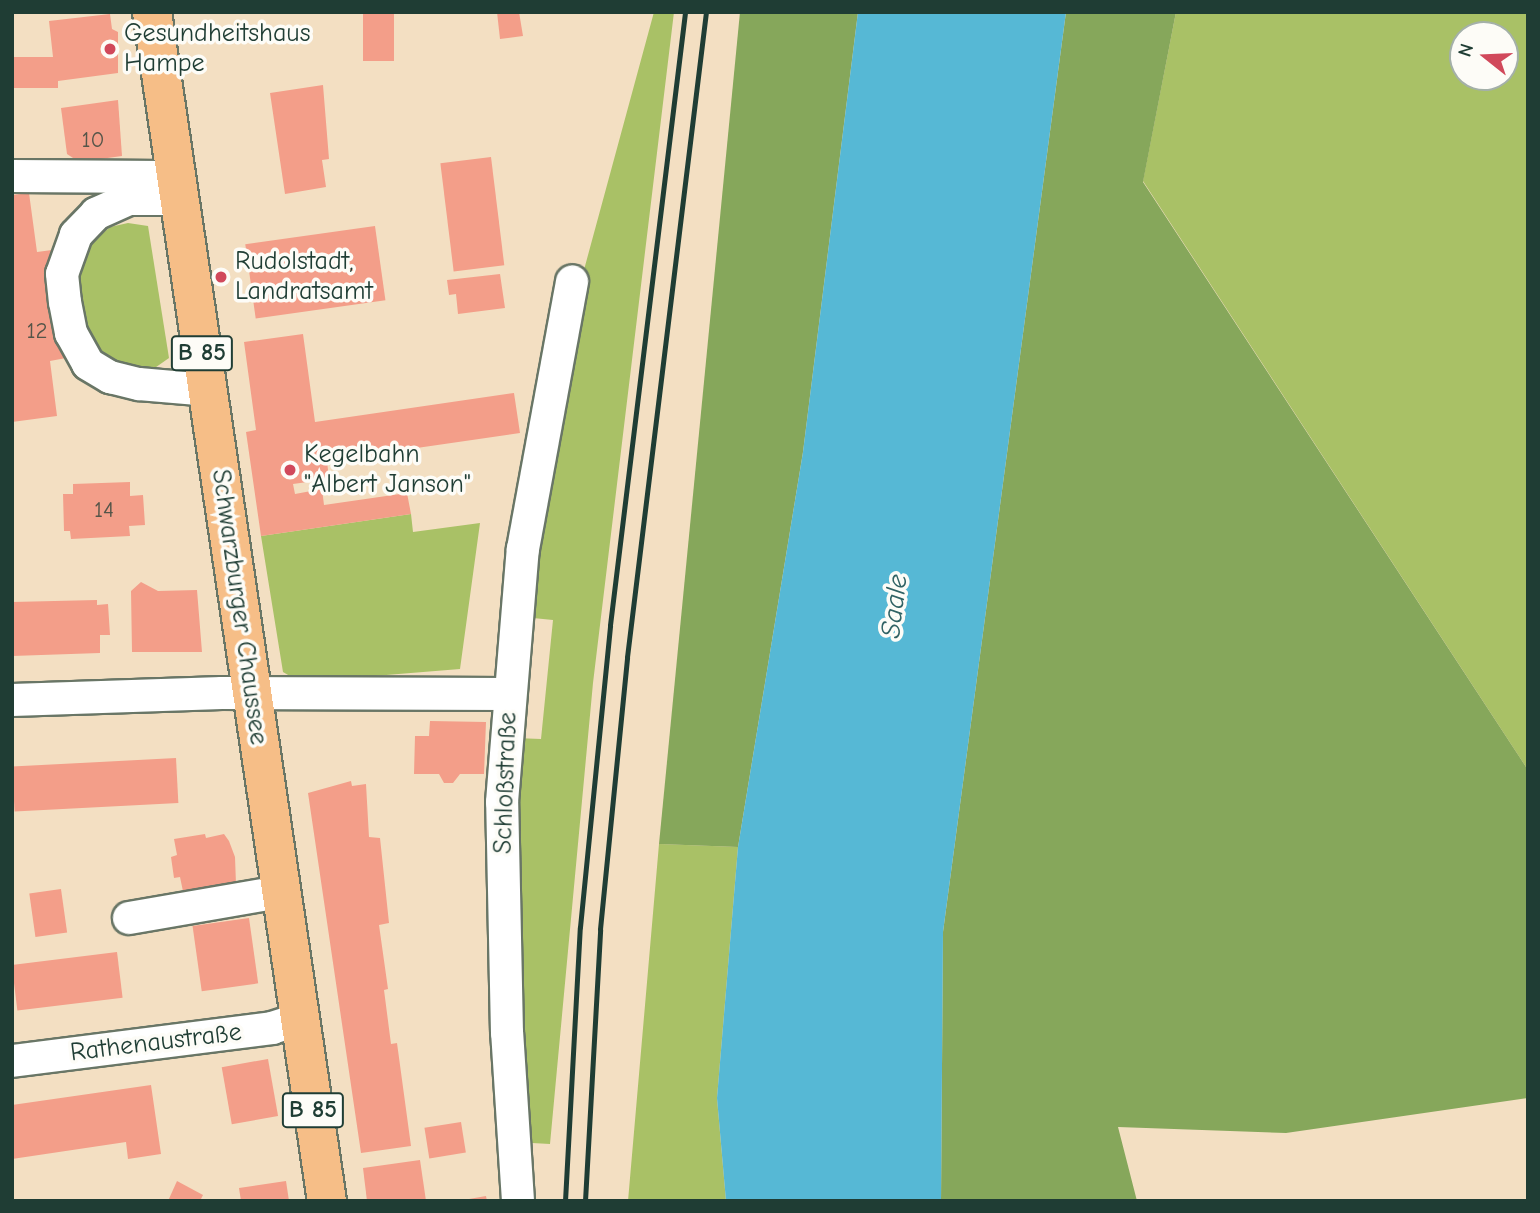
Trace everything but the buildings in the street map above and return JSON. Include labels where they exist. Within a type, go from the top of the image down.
[{"type":"main road","name":"Schwarzburger Chaussee","points":[[152,12],[327,1201]]},
{"type":"street","points":[[12,176],[177,188]]},
{"type":"street","points":[[177,188],[129,199],[96,214],[76,235],[62,274],[65,302],[71,332],[88,364],[110,377],[139,384],[207,390]]},
{"type":"street","points":[[509,694],[527,522],[572,281]]},
{"type":"street","name":"Schloßstraße","points":[[12,700],[252,694],[509,694],[502,815],[507,1033],[518,1201]]},
{"type":"street","points":[[130,918],[280,892]]},
{"type":"street","name":"Rathenaustraße","points":[[12,1061],[271,1028],[299,1019]]},
{"type":"green space","points":[[654,12],[674,12],[593,683],[550,1144],[532,1143],[515,1061],[515,738],[541,739],[553,620],[523,617],[572,314]]},
{"type":"green space","points":[[740,12],[858,12],[803,452],[738,847],[659,844]]},
{"type":"green space","points":[[1066,12],[1176,12],[1143,182],[1528,770],[1528,1098],[1286,1133],[1118,1127],[1137,1201],[941,1201],[943,932]]},
{"type":"green space","points":[[1176,12],[1528,12],[1528,770],[1143,181]]},
{"type":"green space","points":[[128,223],[148,226],[169,358],[149,372],[120,371],[95,355],[77,330],[74,272],[89,245],[110,227]]},
{"type":"green space","points":[[411,514],[413,532],[480,523],[460,669],[300,682],[283,672],[261,536]]},
{"type":"green space","points":[[659,844],[738,847],[717,1098],[726,1201],[628,1201]]},
{"type":"water","name":"Saale","points":[[858,12],[1066,12],[943,932],[941,1201],[726,1201],[717,1098],[738,847],[803,452]]},
{"type":"railway","points":[[565,1201],[580,927],[610,625],[685,12]]},
{"type":"railway","points":[[585,1201],[600,929],[627,657],[706,12]]},
{"type":"place","name":"Gesundheitshaus Hampe","points":[[110,49]]},
{"type":"place","name":"Rudolstadt, Landratsamt","points":[[221,277]]},
{"type":"place","name":"Kegelbahn \"Albert Janson\"","points":[[290,470]]}]
